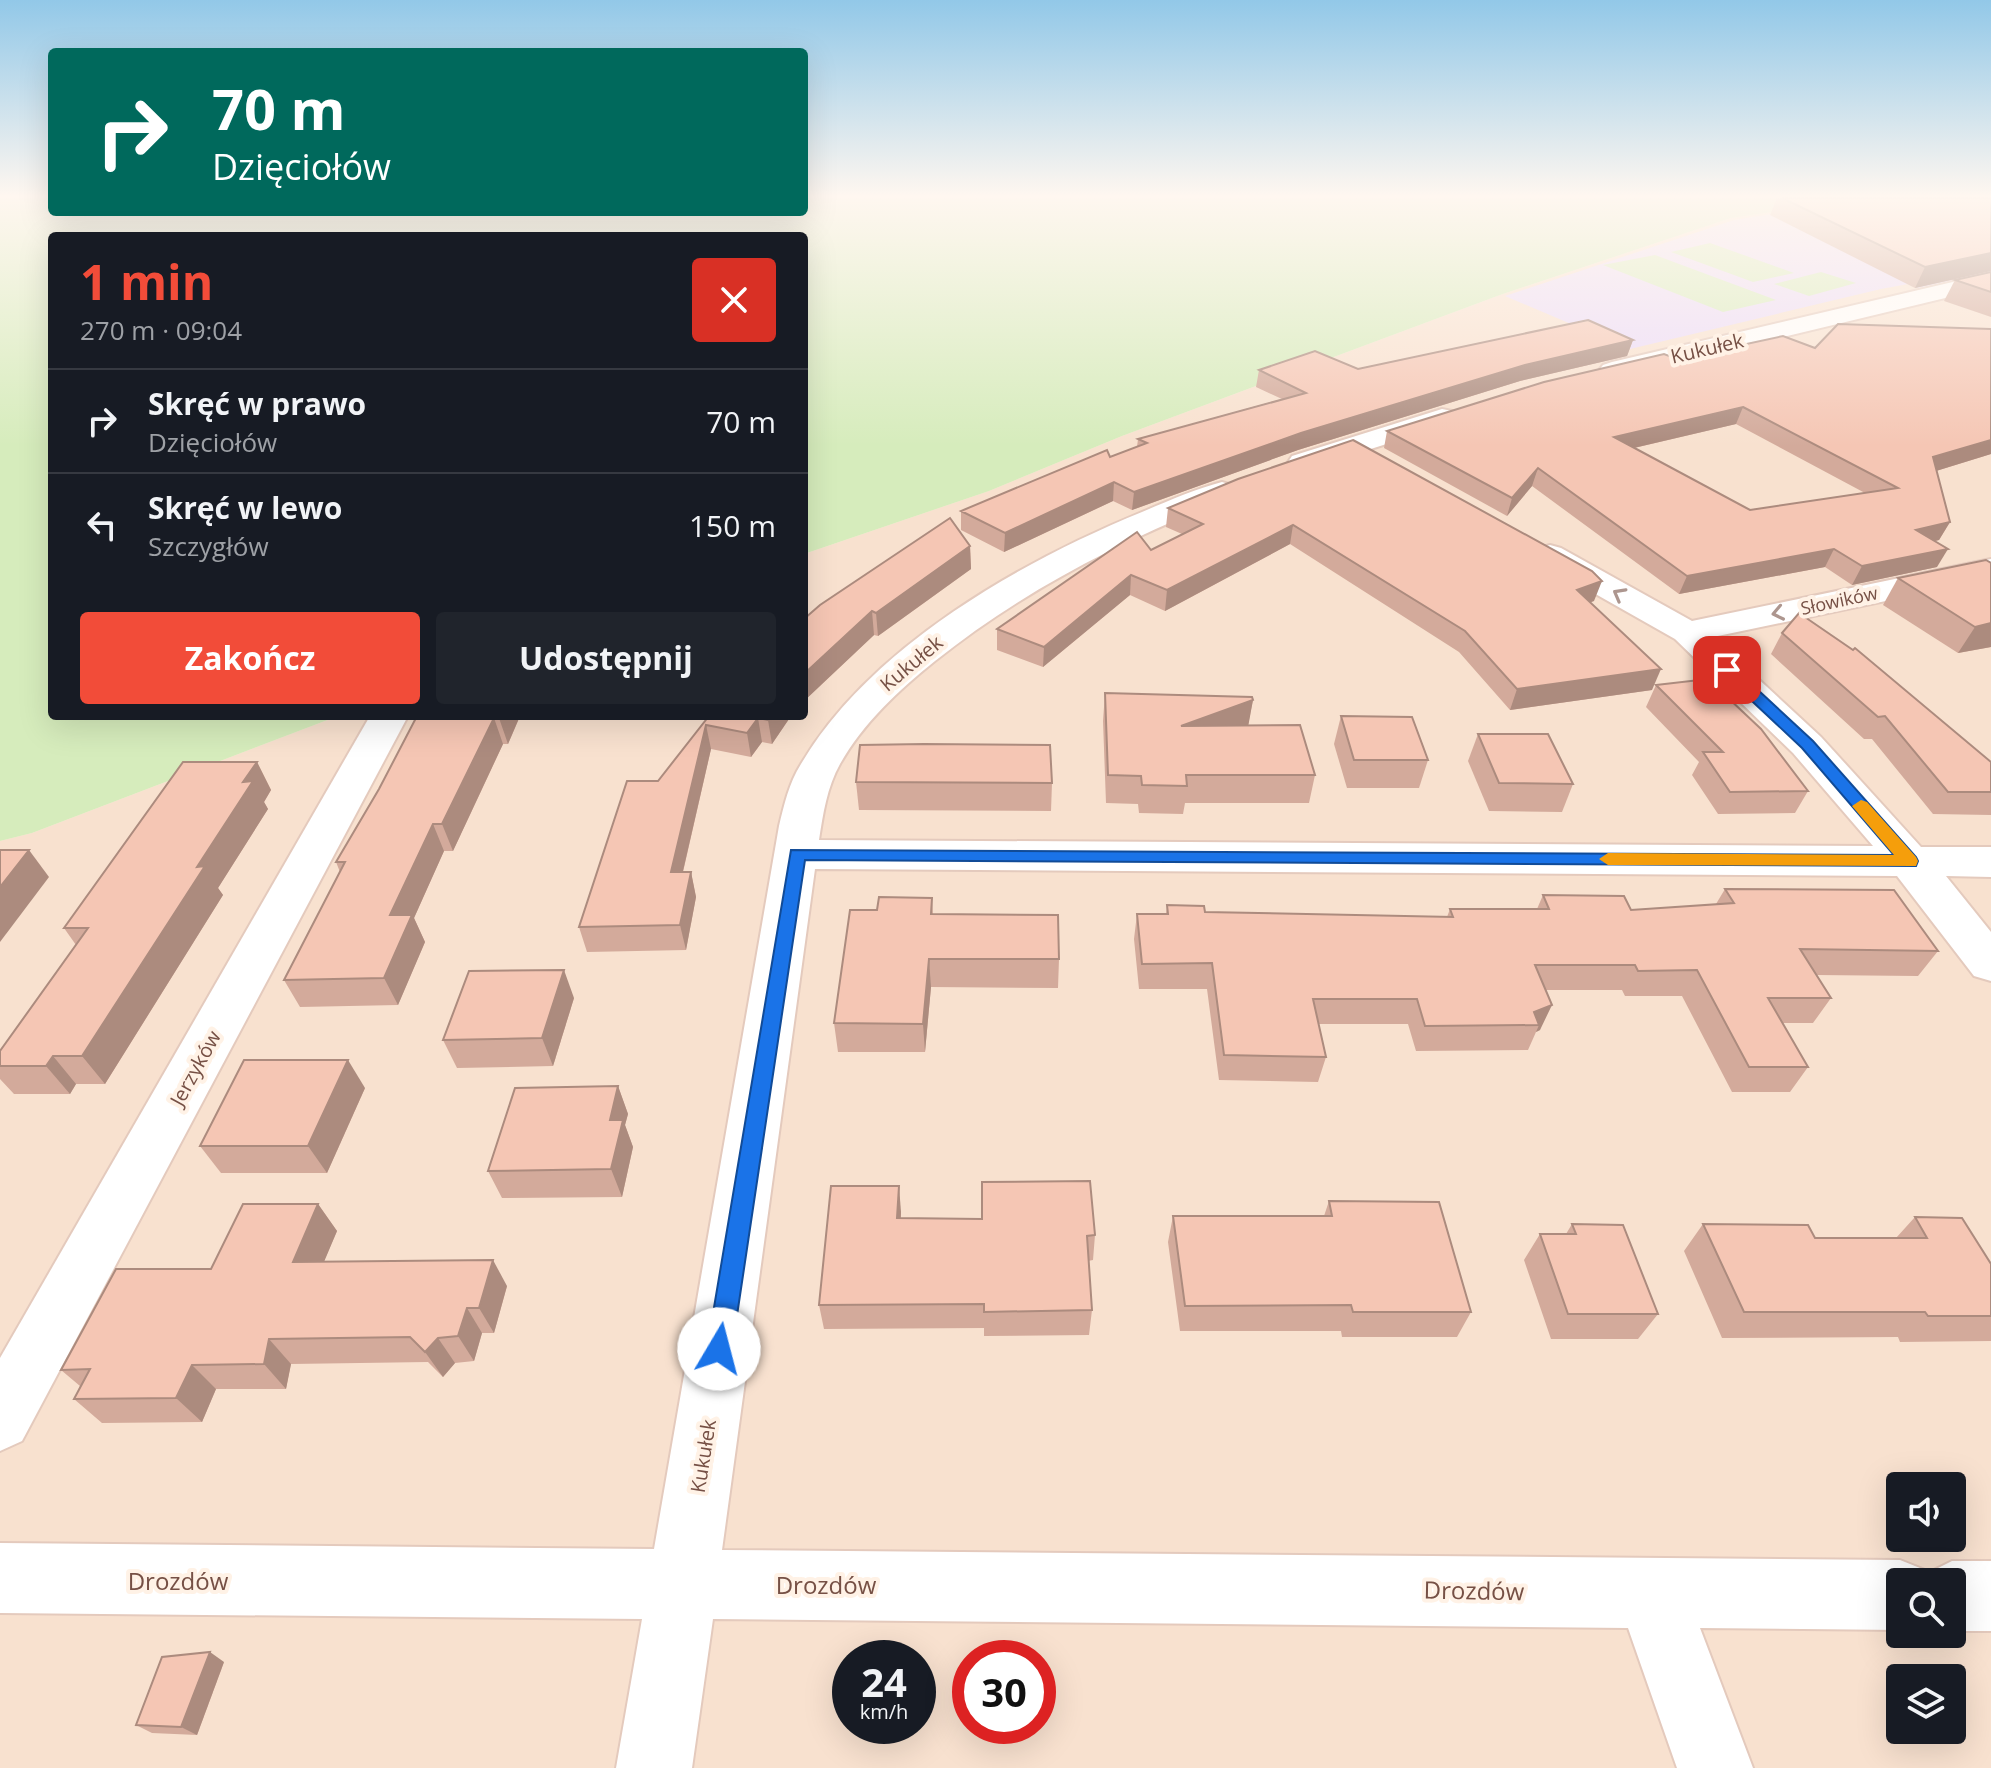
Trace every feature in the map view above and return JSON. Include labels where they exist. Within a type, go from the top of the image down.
[{"type":"street","name":"Kukułek","points":[[1588,375],[1988,282]]},
{"type":"street","name":"Kukułek","points":[[654,1768],[797,854],[804,812],[818,768],[865,702],[958,624],[1045,569],[1139,522],[1371,456],[1469,408]]},
{"type":"street","points":[[1519,538],[1687,632],[1807,745],[1909,861],[1991,964]]},
{"type":"street","name":"Słowików","points":[[1687,632],[1991,569]]},
{"type":"street","name":"Jerzyków","points":[[0,1419],[387,720]]},
{"type":"street","points":[[797,854],[1991,862]]},
{"type":"street","name":"Drozdów","points":[[0,1578],[1886,1595]]},
{"type":"street","points":[[1651,1592],[1715,1768]]},
{"type":"street","points":[[1966,1596],[1991,1596]]},
{"type":"shaded area","points":[[1543,281],[1991,281],[1991,1768],[0,1768],[0,841],[32,833],[328,720],[808,720],[808,553],[989,491],[1122,436]]},
{"type":"shaded area","points":[[1552,281],[1952,281],[1918,288],[1908,284],[1881,289],[1630,349],[1505,296]]},
{"type":"green space","points":[[0,281],[48,281],[48,720],[328,720],[32,833],[0,841]]},
{"type":"green space","points":[[808,281],[1543,281],[1122,436],[989,491],[808,553]]},
{"type":"green space","points":[[1643,281],[1724,281],[1776,300],[1723,312]]},
{"type":"green space","points":[[1788,281],[1856,283],[1809,296],[1774,284]]},
{"type":"building","points":[[1957,281],[1991,281],[1991,292]]},
{"type":"building","points":[[1588,320],[1633,340],[1525,365],[1301,433],[1134,492],[1114,482],[1005,533],[961,511],[1107,450],[1110,457],[1147,443],[1138,439],[1306,393],[1259,370],[1315,351],[1358,369]]},
{"type":"building","points":[[1838,324],[1991,329],[1991,440],[1933,457],[1950,522],[1916,530],[1948,549],[1862,566],[1834,549],[1687,576],[1538,468],[1512,498],[1387,431],[1544,382],[1664,354],[1677,359],[1783,336],[1815,348]],"holes":[[[1743,407],[1898,488],[1750,510],[1614,437]]]},
{"type":"building","points":[[1353,440],[1592,571],[1602,581],[1577,590],[1661,669],[1517,689],[1465,631],[1293,525],[1167,590],[1131,575],[1044,647],[997,629],[1137,532],[1151,550],[1203,524],[1168,508],[1238,479]]},
{"type":"building","points":[[950,518],[970,546],[876,613],[872,611],[808,670],[808,616]]},
{"type":"building","points":[[1986,560],[1991,563],[1991,623],[1975,627],[1898,578]]},
{"type":"building","points":[[1799,613],[1853,650],[1855,648],[1991,762],[1991,792],[1948,792],[1885,716],[1878,717],[1782,633]]},
{"type":"building","points":[[1708,679],[1761,729],[1808,791],[1730,792],[1703,752],[1723,752],[1656,685]]},
{"type":"building","points":[[1105,693],[1252,697],[1253,700],[1181,726],[1300,725],[1315,775],[1186,775],[1187,786],[1142,785],[1141,776],[1108,775]]},
{"type":"building","points":[[1341,716],[1412,717],[1428,760],[1354,760]]},
{"type":"building","points":[[415,720],[493,720],[442,824],[433,824],[390,915],[412,915],[384,978],[284,980],[345,862],[336,862]]},
{"type":"building","points":[[706,720],[757,720],[747,733],[706,725],[671,872],[691,872],[680,925],[579,927],[627,781],[658,781]]},
{"type":"building","points":[[1478,734],[1548,734],[1573,784],[1499,783]]},
{"type":"building","points":[[860,745],[1050,745],[1052,783],[856,782]]},
{"type":"building","points":[[183,762],[257,762],[243,782],[253,781],[197,867],[205,866],[82,1056],[53,1056],[46,1066],[0,1066],[0,1051],[88,928],[64,928]]},
{"type":"building","points":[[0,850],[29,850],[0,887]]},
{"type":"building","points":[[1725,889],[1894,890],[1938,951],[1800,949],[1831,998],[1768,998],[1808,1067],[1749,1067],[1697,970],[1638,971],[1635,965],[1535,965],[1552,1005],[1534,1012],[1539,1025],[1425,1026],[1417,999],[1313,999],[1326,1057],[1224,1055],[1212,963],[1142,964],[1137,914],[1168,914],[1167,905],[1204,906],[1205,912],[1453,917],[1450,909],[1549,909],[1543,895],[1624,896],[1631,910],[1734,903]]},
{"type":"building","points":[[879,897],[932,898],[931,914],[1058,915],[1059,959],[929,959],[923,1024],[834,1023],[850,910],[877,910]]},
{"type":"building","points":[[564,970],[542,1038],[443,1040],[469,971]]},
{"type":"building","points":[[244,1060],[348,1060],[308,1146],[200,1146]]},
{"type":"building","points":[[618,1086],[610,1120],[623,1120],[611,1169],[488,1171],[515,1088]]},
{"type":"building","points":[[1090,1181],[1095,1235],[1087,1236],[1092,1310],[984,1312],[984,1304],[819,1305],[831,1186],[899,1186],[897,1218],[982,1219],[982,1182]]},
{"type":"building","points":[[1329,1201],[1439,1202],[1471,1312],[1353,1312],[1351,1305],[1185,1306],[1173,1216],[1332,1216]]},
{"type":"building","points":[[243,1204],[318,1204],[293,1262],[493,1260],[479,1308],[467,1308],[458,1336],[438,1338],[425,1352],[410,1337],[269,1339],[264,1364],[192,1365],[176,1398],[74,1399],[90,1369],[61,1370],[116,1269],[211,1269]]},
{"type":"building","points":[[1915,1217],[1962,1218],[1991,1264],[1991,1316],[1928,1316],[1925,1312],[1744,1312],[1703,1224],[1808,1225],[1815,1238],[1927,1238]]},
{"type":"building","points":[[1572,1224],[1623,1225],[1658,1314],[1568,1314],[1540,1234],[1576,1234]]},
{"type":"building","points":[[210,1652],[181,1727],[136,1725],[162,1657]]},
{"type":"slow traffic","points":[[1608,859],[1909,861],[1861,806]]},
{"type":"route","points":[[719,1349],[797,854],[1909,861],[1807,745],[1727,670]]}]
